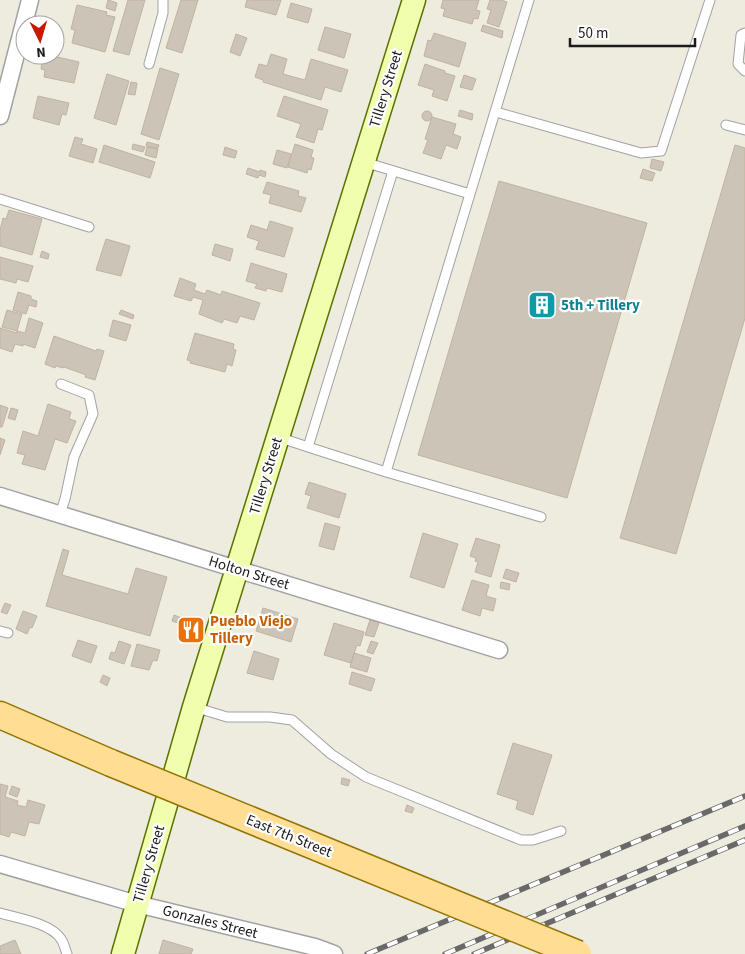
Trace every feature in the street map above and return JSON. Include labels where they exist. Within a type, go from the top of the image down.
[{"type":"main road","name":"East 7th Street","points":[[0,715],[111,763],[578,954]]},
{"type":"street","points":[[0,116],[30,0]]},
{"type":"street","name":"Tillery Street","points":[[123,954],[194,707],[414,0]]},
{"type":"street","name":"Holton Street","points":[[0,496],[499,650]]},
{"type":"street","name":"Gonzales Street","points":[[0,864],[137,904],[315,947],[334,954]]},
{"type":"lane","points":[[149,64],[163,13],[163,0]]},
{"type":"lane","points":[[386,472],[529,0]]},
{"type":"lane","points":[[496,112],[641,153],[661,151],[710,0]]},
{"type":"lane","points":[[745,33],[741,36],[738,64],[745,71]]},
{"type":"lane","points":[[726,125],[745,130]]},
{"type":"lane","points":[[364,162],[470,194]]},
{"type":"lane","points":[[308,447],[393,171]]},
{"type":"lane","points":[[0,198],[89,227]]},
{"type":"lane","points":[[60,514],[66,499],[74,457],[93,414],[89,395],[61,384]]},
{"type":"lane","points":[[278,437],[386,472],[541,517]]},
{"type":"lane","points":[[194,707],[227,717],[270,717],[292,720],[331,754],[366,777],[521,840],[533,840],[561,831]]},
{"type":"lane","points":[[0,912],[51,930],[61,939],[66,954]]},
{"type":"building","points":[[108,0],[117,3],[115,11],[106,8]]},
{"type":"building","points":[[128,0],[145,0],[129,55],[113,51]]},
{"type":"building","points":[[181,0],[198,0],[182,53],[166,48]]},
{"type":"building","points":[[247,0],[281,0],[276,15],[245,7]]},
{"type":"building","points":[[443,0],[479,0],[476,10],[480,11],[478,19],[474,18],[472,24],[443,16],[445,9],[441,8]]},
{"type":"building","points":[[490,0],[507,2],[499,27],[487,23],[491,10],[487,9]]},
{"type":"building","points":[[291,3],[312,9],[308,23],[287,17]]},
{"type":"building","points":[[77,5],[107,12],[106,15],[115,17],[105,52],[72,43],[75,30],[71,29]]},
{"type":"building","points":[[483,25],[503,31],[502,38],[481,31]]},
{"type":"building","points":[[325,27],[351,34],[344,58],[318,50]]},
{"type":"building","points":[[434,33],[466,43],[459,67],[424,56],[428,40],[431,41]]},
{"type":"building","points":[[236,34],[247,38],[240,56],[230,52]]},
{"type":"building","points":[[271,54],[287,59],[283,74],[305,80],[311,59],[348,70],[341,92],[325,87],[321,100],[263,82],[263,80],[255,77],[259,64],[267,66]]},
{"type":"building","points":[[65,59],[79,62],[74,83],[44,77],[45,70],[41,69],[42,65],[65,65]]},
{"type":"building","points":[[425,64],[455,76],[447,101],[432,96],[434,90],[418,85]]},
{"type":"building","points":[[160,68],[179,74],[159,140],[141,134]]},
{"type":"building","points":[[107,74],[129,81],[116,125],[94,118]]},
{"type":"building","points":[[464,75],[476,79],[472,90],[460,87]]},
{"type":"building","points":[[131,82],[137,83],[135,95],[128,94]]},
{"type":"building","points":[[38,96],[69,103],[66,115],[62,114],[59,125],[33,118]]},
{"type":"building","points":[[284,96],[328,110],[322,130],[318,129],[314,143],[296,137],[301,124],[277,116]]},
{"type":"building","points":[[460,110],[473,114],[472,120],[458,116]]},
{"type":"building","points":[[425,111],[429,111],[432,116],[431,120],[425,121],[422,118],[422,114]]},
{"type":"building","points":[[432,117],[456,124],[453,134],[461,137],[457,149],[446,145],[441,159],[423,153],[428,140],[425,139]]},
{"type":"building","points":[[75,137],[83,139],[81,144],[97,149],[93,163],[69,156]]},
{"type":"building","points":[[147,142],[159,145],[158,148],[146,146]]},
{"type":"building","points":[[133,144],[145,147],[143,152],[132,149]]},
{"type":"building","points":[[295,144],[313,150],[311,157],[314,158],[311,170],[308,169],[307,173],[288,167]]},
{"type":"building","points":[[104,145],[155,162],[150,178],[99,162]]},
{"type":"building","points":[[735,145],[745,148],[745,318],[676,554],[620,538]]},
{"type":"building","points":[[147,147],[158,149],[156,158],[145,155]]},
{"type":"building","points":[[225,147],[237,151],[235,158],[223,155]]},
{"type":"building","points":[[277,150],[291,154],[287,168],[273,164]]},
{"type":"building","points":[[652,159],[664,162],[661,171],[650,168]]},
{"type":"building","points":[[248,168],[266,172],[265,177],[259,175],[258,178],[246,174]]},
{"type":"building","points":[[643,169],[655,173],[652,181],[640,178]]},
{"type":"building","name":"5th + Tillery","points":[[499,181],[647,223],[567,498],[418,455]]},
{"type":"building","points":[[267,182],[299,191],[298,196],[306,198],[301,212],[269,203],[271,195],[263,193]]},
{"type":"building","points":[[9,210],[42,219],[32,255],[0,246],[0,230],[3,218],[6,219]]},
{"type":"building","points":[[270,221],[293,228],[284,257],[256,249],[259,241],[247,237],[251,225],[267,230]]},
{"type":"building","points":[[106,239],[130,246],[121,276],[96,270]]},
{"type":"building","points":[[215,244],[233,249],[230,261],[212,255]]},
{"type":"building","points":[[42,251],[49,254],[48,259],[40,257]]},
{"type":"building","points":[[0,257],[33,266],[28,282],[17,279],[16,283],[0,279]]},
{"type":"building","points":[[251,263],[287,274],[282,292],[267,288],[266,291],[255,288],[257,284],[246,281]]},
{"type":"building","points":[[180,278],[196,284],[194,290],[205,294],[207,290],[221,295],[222,291],[260,303],[254,320],[240,316],[237,323],[224,319],[222,323],[199,314],[203,300],[193,297],[191,301],[174,296]]},
{"type":"building","points":[[18,292],[31,296],[31,299],[37,301],[36,307],[29,305],[26,314],[13,310]]},
{"type":"building","points":[[7,310],[22,314],[17,331],[2,327]]},
{"type":"building","points":[[121,310],[134,315],[133,319],[119,314]]},
{"type":"building","points":[[29,318],[43,323],[35,348],[23,344],[23,346],[15,344],[12,352],[0,348],[0,328],[17,333],[17,331],[25,333]]},
{"type":"building","points":[[113,320],[131,325],[126,341],[109,336]]},
{"type":"building","points":[[195,333],[234,344],[233,349],[236,350],[232,366],[227,364],[225,372],[190,363],[191,361],[187,360]]},
{"type":"building","points":[[54,336],[96,351],[97,349],[104,351],[95,380],[64,367],[56,366],[55,368],[45,364]]},
{"type":"building","points":[[48,404],[71,412],[69,419],[76,421],[67,443],[55,439],[45,470],[22,464],[25,455],[17,453],[23,431],[38,436]]},
{"type":"building","points":[[0,405],[8,408],[2,427],[0,427]]},
{"type":"building","points":[[11,408],[18,410],[15,420],[8,418]]},
{"type":"building","points":[[0,438],[5,440],[0,455]]},
{"type":"building","points":[[309,482],[346,494],[339,518],[307,508],[311,496],[305,494]]},
{"type":"building","points":[[325,523],[340,527],[334,550],[319,546]]},
{"type":"building","points":[[423,533],[458,544],[444,588],[410,577]]},
{"type":"building","points":[[476,538],[500,545],[491,577],[475,572],[478,562],[475,561],[476,558],[470,556]]},
{"type":"building","points":[[63,549],[69,551],[62,575],[128,594],[136,568],[167,577],[150,636],[46,606]]},
{"type":"building","points":[[506,569],[519,573],[516,582],[503,578]]},
{"type":"building","points":[[472,580],[489,585],[486,596],[496,599],[493,611],[482,608],[480,616],[462,610]]},
{"type":"building","points":[[501,582],[510,584],[509,590],[500,588]]},
{"type":"building","points":[[5,603],[11,605],[7,614],[1,612]]},
{"type":"building","points":[[263,608],[298,619],[291,642],[256,631]]},
{"type":"building","points":[[23,611],[37,616],[27,634],[16,629]]},
{"type":"building","points":[[174,615],[189,621],[187,626],[172,621]]},
{"type":"building","points":[[370,620],[379,623],[374,637],[365,635]]},
{"type":"building","name":"Pueblo Viejo Tillery","points":[[190,622],[196,624],[191,638],[185,636]]},
{"type":"building","points":[[334,623],[364,632],[360,646],[357,645],[351,663],[324,655]]},
{"type":"building","points":[[78,640],[97,646],[91,663],[72,656]]},
{"type":"building","points":[[119,641],[131,645],[124,664],[109,659],[111,652],[115,653]]},
{"type":"building","points":[[371,641],[378,643],[373,654],[367,652]]},
{"type":"building","points":[[137,644],[160,650],[157,661],[153,660],[149,670],[131,666]]},
{"type":"building","points":[[254,651],[279,659],[273,680],[247,673]]},
{"type":"building","points":[[354,653],[371,658],[367,672],[350,667]]},
{"type":"building","points":[[352,672],[375,679],[371,691],[349,684]]},
{"type":"building","points":[[103,675],[110,678],[107,686],[100,682]]},
{"type":"building","points":[[513,743],[552,755],[533,815],[516,809],[518,801],[497,794]]},
{"type":"building","points":[[342,778],[350,780],[348,786],[341,784]]},
{"type":"building","points":[[0,784],[8,786],[5,797],[18,801],[17,805],[26,807],[28,800],[45,805],[39,824],[29,822],[25,836],[11,832],[9,837],[0,834]]},
{"type":"building","points":[[12,786],[20,789],[17,797],[9,794]]},
{"type":"building","points":[[407,805],[414,808],[412,813],[405,811]]},
{"type":"building","points":[[15,940],[21,954],[0,954],[0,946]]},
{"type":"building","points":[[163,940],[193,949],[191,954],[159,954]]},
{"type":"railway","points":[[367,954],[745,796]]},
{"type":"railway","points":[[445,954],[745,826]]},
{"type":"railway","points":[[474,954],[745,840]]},
{"type":"place","name":"5th + Tillery","points":[[542,305]]},
{"type":"place","name":"Pueblo Viejo Tillery","points":[[191,630]]}]
